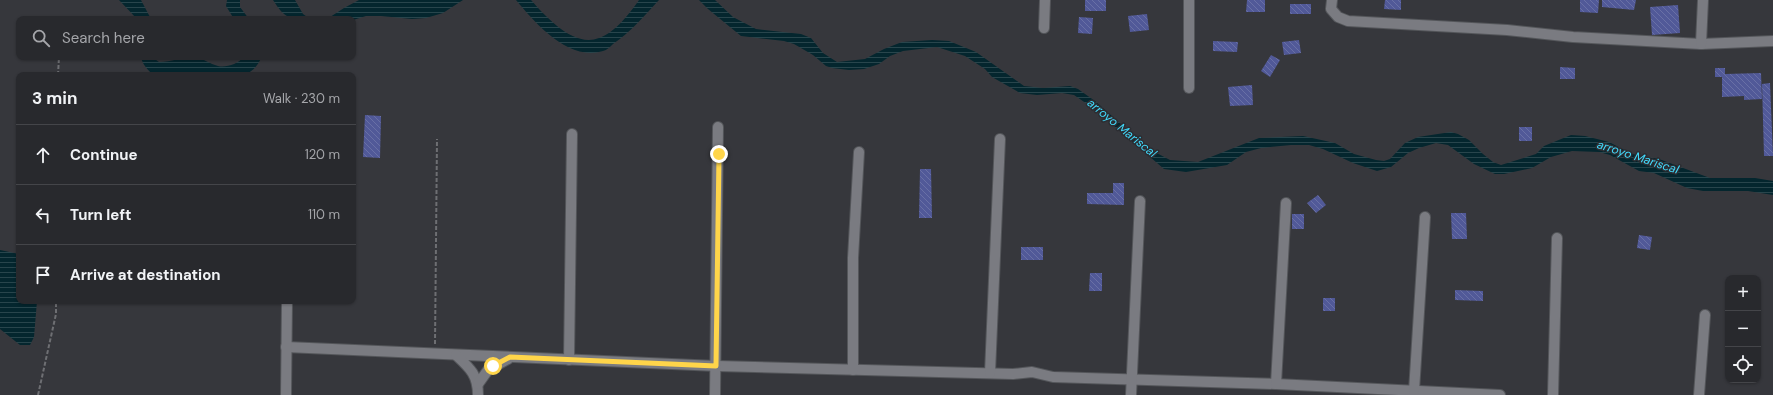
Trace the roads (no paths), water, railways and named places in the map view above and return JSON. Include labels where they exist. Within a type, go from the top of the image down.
[{"type":"street","points":[[1044,28],[1045,0]]},
{"type":"street","points":[[1189,0],[1189,88]]},
{"type":"street","points":[[1332,0],[1331,9],[1338,17],[1348,21],[1507,30],[1573,37],[1701,44],[1773,41]]},
{"type":"street","points":[[1701,44],[1703,0]]},
{"type":"street","points":[[715,395],[718,127]]},
{"type":"street","points":[[569,360],[572,134]]},
{"type":"street","points":[[990,373],[1000,139]]},
{"type":"street","points":[[853,370],[853,258],[859,152]]},
{"type":"street","points":[[1131,395],[1140,200]]},
{"type":"street","points":[[1276,384],[1286,203]]},
{"type":"street","points":[[1414,391],[1424,217]]},
{"type":"street","points":[[1553,395],[1557,238]]},
{"type":"street","points":[[286,395],[287,304]]},
{"type":"street","points":[[1699,395],[1705,315]]},
{"type":"street","points":[[286,347],[716,366],[990,373],[1032,372],[1053,377],[1276,384],[1500,395]]},
{"type":"street","points":[[456,355],[469,368],[478,384],[478,395]]},
{"type":"street","points":[[478,384],[488,370],[510,357]]},
{"type":"water","points":[[119,0],[141,0],[149,16],[134,16]]},
{"type":"water","points":[[227,0],[240,0],[240,7],[247,16],[232,16],[226,6]]},
{"type":"water","points":[[273,0],[295,0],[303,14],[306,16],[287,16]]},
{"type":"water","points":[[359,0],[463,0],[443,13],[426,18],[412,19],[366,16],[356,19],[356,16],[332,16]]},
{"type":"water","points":[[516,0],[531,0],[544,15],[561,29],[580,39],[590,40],[599,38],[611,32],[626,17],[639,0],[659,0],[632,29],[606,50],[590,53],[578,51],[566,46],[554,38],[533,19]]},
{"type":"water","name":"arroyo Mariscal","points":[[699,0],[715,0],[733,17],[756,29],[801,34],[811,38],[823,53],[837,62],[865,59],[902,42],[932,40],[949,41],[976,52],[1024,86],[1043,88],[1070,86],[1078,89],[1095,101],[1149,149],[1170,160],[1198,162],[1259,138],[1303,136],[1335,143],[1354,154],[1384,161],[1390,159],[1405,143],[1418,137],[1451,132],[1469,140],[1493,162],[1501,165],[1536,154],[1544,146],[1571,135],[1585,136],[1609,142],[1632,154],[1659,159],[1710,178],[1755,178],[1773,181],[1773,195],[1748,191],[1703,191],[1687,188],[1654,173],[1639,171],[1610,155],[1599,152],[1572,151],[1551,157],[1532,168],[1504,174],[1495,174],[1474,164],[1448,145],[1436,143],[1408,153],[1391,167],[1377,171],[1353,163],[1323,149],[1309,145],[1261,148],[1246,152],[1227,165],[1186,172],[1164,169],[1113,125],[1109,119],[1074,95],[1062,93],[1037,95],[1020,93],[992,77],[985,69],[965,56],[937,47],[903,51],[890,56],[879,64],[864,69],[849,70],[832,68],[826,66],[813,55],[794,44],[784,41],[741,36]]},
{"type":"water","points":[[142,60],[156,60],[159,62],[174,60],[202,60],[215,65],[228,66],[240,60],[260,60],[249,72],[150,72]]},
{"type":"water","points":[[0,250],[16,253],[16,304],[37,304],[34,337],[30,345],[20,345],[0,329]]}]
